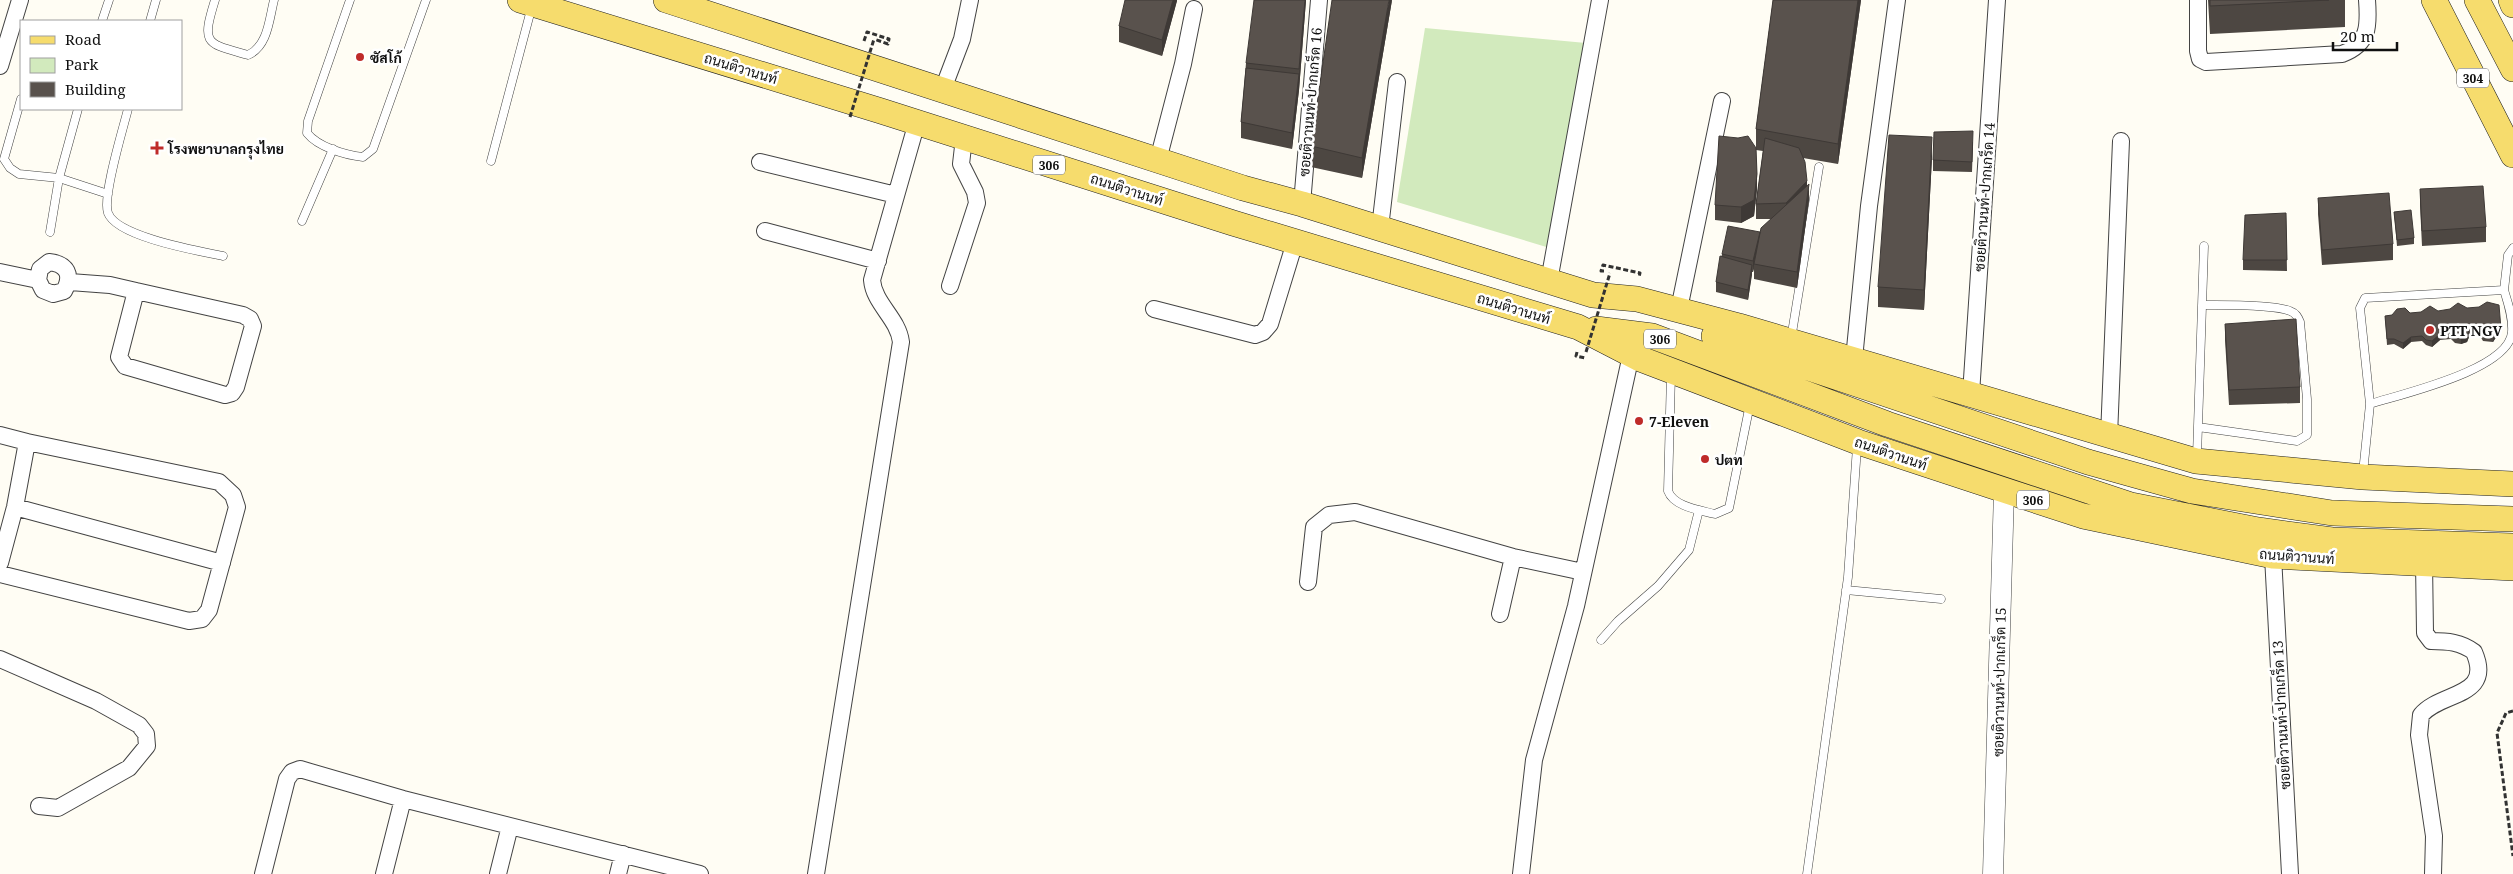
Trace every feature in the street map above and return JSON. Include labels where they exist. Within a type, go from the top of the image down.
[{"type":"main road","name":"306","points":[[669,0],[712,7],[943,89],[1158,160],[1549,280],[1593,295],[1636,314],[1738,343],[2088,462],[2192,491],[2332,513],[2513,519]]},
{"type":"main road","name":"304","points":[[2434,0],[2507,133],[2513,155]]},
{"type":"main road","points":[[2477,0],[2513,69]]},
{"type":"main road","points":[[2511,0],[2513,4]]},
{"type":"main road","name":"ถนนติวานนท์","points":[[526,2],[917,122],[1295,242],[1578,327],[1631,354],[1750,402],[1858,442],[2083,516],[2273,556],[2424,562],[2513,568]]},
{"type":"main road","name":"306","points":[[1593,295],[1637,299],[1679,309],[2196,461],[2363,477],[2513,484]]},
{"type":"main road","name":"306","points":[[1578,327],[1652,336],[1886,424],[2131,505],[2258,530],[2332,540],[2513,546]]},
{"type":"street","points":[[0,66],[20,0]]},
{"type":"street","points":[[943,89],[962,39],[970,0]]},
{"type":"street","name":"ซอยติวานนท์-ปากเกร็ด 16","points":[[1302,204],[1319,0]]},
{"type":"street","points":[[1549,280],[1600,0]]},
{"type":"street","points":[[1854,359],[1869,206],[1898,0]]},
{"type":"street","name":"ซอยติวานนท์-ปากเกร็ด 14","points":[[1971,394],[1996,0]]},
{"type":"street","points":[[2198,0],[2198,51],[2200,58],[2206,62],[2342,54],[2362,43],[2369,20],[2367,0]]},
{"type":"street","points":[[1158,160],[1183,64],[1194,8]]},
{"type":"street","points":[[1380,228],[1396,82]]},
{"type":"street","points":[[1679,309],[1722,101]]},
{"type":"street","points":[[816,874],[901,342],[900,333],[873,290],[872,280],[917,122]]},
{"type":"street","points":[[950,286],[976,204],[975,192],[961,164],[964,138]]},
{"type":"street","points":[[2109,436],[2121,141]]},
{"type":"street","points":[[760,162],[896,195]]},
{"type":"street","points":[[765,231],[878,261]]},
{"type":"street","points":[[1154,310],[1255,336],[1263,332],[1270,324],[1295,242]]},
{"type":"street","points":[[49,262],[60,263],[68,271],[70,282],[64,291],[53,294],[43,290],[38,280],[40,269],[49,262]]},
{"type":"street","points":[[0,272],[38,280]]},
{"type":"street","points":[[70,282],[110,285],[244,315],[254,326],[236,387],[232,393],[225,395],[125,366],[121,362],[119,358],[136,291]]},
{"type":"street","points":[[1521,874],[1534,760],[1583,572],[1631,354]]},
{"type":"street","points":[[0,435],[219,482],[233,495],[237,507],[209,610],[202,619],[188,621],[0,574]]},
{"type":"street","points":[[0,563],[15,507],[27,442]]},
{"type":"street","name":"ซอยติวานนท์-ปากเกร็ด 15","points":[[1993,874],[2004,491]]},
{"type":"street","points":[[15,507],[222,563]]},
{"type":"street","points":[[1308,582],[1314,527],[1329,516],[1355,512],[1513,557],[1583,572]]},
{"type":"street","name":"ซอยติวานนท์-ปากเกร็ด 13","points":[[2273,556],[2290,874]]},
{"type":"street","points":[[1500,614],[1513,557]]},
{"type":"street","points":[[2424,562],[2425,633],[2431,641],[2443,641],[2466,646],[2474,652],[2479,671],[2477,679],[2466,691],[2434,704],[2421,715],[2419,735],[2434,836],[2432,874]]},
{"type":"street","points":[[0,659],[96,701],[139,725],[146,734],[147,746],[129,768],[58,808],[39,806]]},
{"type":"street","points":[[264,874],[287,778],[292,772],[300,769],[403,799],[700,874]]},
{"type":"street","points":[[384,874],[403,799]]},
{"type":"street","points":[[498,874],[510,826]]},
{"type":"street","points":[[618,874],[623,854]]},
{"type":"lane","points":[[102,20],[109,0]]},
{"type":"lane","points":[[150,20],[156,0]]},
{"type":"lane","points":[[215,0],[207,26],[208,37],[214,45],[248,55],[258,50],[264,40],[274,0]]},
{"type":"lane","points":[[350,0],[308,121],[306,133],[313,141],[352,156],[363,157],[373,149],[426,0]]},
{"type":"lane","points":[[491,161],[526,2]]},
{"type":"lane","points":[[20,103],[4,159],[10,168],[19,174],[59,178],[108,194]]},
{"type":"lane","points":[[50,232],[59,178],[78,110]]},
{"type":"lane","points":[[128,110],[108,194],[108,212],[115,223],[152,240],[223,256]]},
{"type":"lane","points":[[302,221],[333,149]]},
{"type":"lane","points":[[1791,341],[1819,167]]},
{"type":"lane","points":[[2196,461],[2204,246]]},
{"type":"lane","points":[[2370,404],[2473,370],[2499,354],[2507,346],[2512,333],[2510,313],[2504,290],[2508,255],[2513,248]]},
{"type":"lane","points":[[2363,477],[2370,404],[2360,308],[2365,298],[2504,290]]},
{"type":"lane","points":[[2198,426],[2297,441],[2307,435],[2307,399],[2300,322],[2296,314],[2289,310],[2279,309],[2202,305]]},
{"type":"lane","points":[[1671,369],[1668,491],[1670,498],[1677,503],[1715,514],[1729,508],[1750,402]]},
{"type":"lane","points":[[1806,874],[1846,590],[1858,442]]},
{"type":"lane","points":[[1601,640],[1618,621],[1658,586],[1689,550],[1699,510]]},
{"type":"lane","points":[[1846,590],[1941,599]]},
{"type":"path","points":[[850,117],[874,39],[888,44],[889,39],[867,32]]},
{"type":"path","points":[[1586,352],[1610,273],[1602,271],[1603,265],[1640,273]]},
{"type":"path","points":[[2513,711],[2506,713],[2497,733],[2513,856]]},
{"type":"green space","points":[[1425,28],[1586,43],[1553,249],[1397,202]]},
{"type":"building","points":[[1125,0],[1173,0],[1162,40],[1119,26]]},
{"type":"building","points":[[1254,0],[1305,0],[1299,69],[1246,63]]},
{"type":"building","points":[[1332,0],[1389,0],[1362,158],[1311,146]]},
{"type":"building","points":[[1773,0],[1858,0],[1838,144],[1756,129]]},
{"type":"building","points":[[2210,0],[2329,0],[2210,6]]},
{"type":"building","points":[[1246,68],[1299,74],[1292,133],[1241,122]]},
{"type":"building","points":[[1973,131],[1972,162],[1933,160],[1934,132]]},
{"type":"building","points":[[1889,135],[1932,137],[1924,290],[1878,287]]},
{"type":"building","points":[[1719,136],[1738,138],[1748,136],[1756,148],[1757,174],[1754,200],[1741,207],[1715,205]]},
{"type":"building","points":[[1765,138],[1799,148],[1805,162],[1807,181],[1786,203],[1756,204]]},
{"type":"building","points":[[1809,184],[1797,272],[1754,264],[1761,228]]},
{"type":"building","points":[[2483,186],[2486,227],[2422,231],[2420,189]]},
{"type":"building","points":[[2389,193],[2393,244],[2322,250],[2318,198]]},
{"type":"building","points":[[2411,210],[2414,238],[2397,240],[2394,212]]},
{"type":"building","points":[[2286,213],[2287,260],[2243,260],[2245,215]]},
{"type":"building","points":[[1728,226],[1760,232],[1753,261],[1722,254]]},
{"type":"building","points":[[1720,256],[1752,265],[1748,290],[1716,282]]},
{"type":"building","points":[[2487,302],[2499,305],[2501,329],[2498,329],[2493,336],[2483,336],[2480,330],[2469,331],[2467,336],[2461,339],[2451,333],[2440,334],[2432,341],[2426,340],[2422,336],[2411,337],[2403,343],[2394,339],[2387,339],[2385,316],[2392,315],[2397,309],[2405,308],[2410,313],[2421,312],[2430,306],[2438,311],[2450,309],[2458,303],[2467,308],[2479,307]]},
{"type":"building","points":[[2296,319],[2300,387],[2229,390],[2225,324]]},
{"type":"place","name":"ซัสโก้","points":[[360,57]]},
{"type":"place","name":"โรงพยาบาลกรุงไทย","points":[[157,148]]},
{"type":"place","name":"PTT NGV","points":[[2430,330]]},
{"type":"place","name":"7-Eleven","points":[[1639,421]]},
{"type":"place","name":"ปตท","points":[[1705,459]]}]
